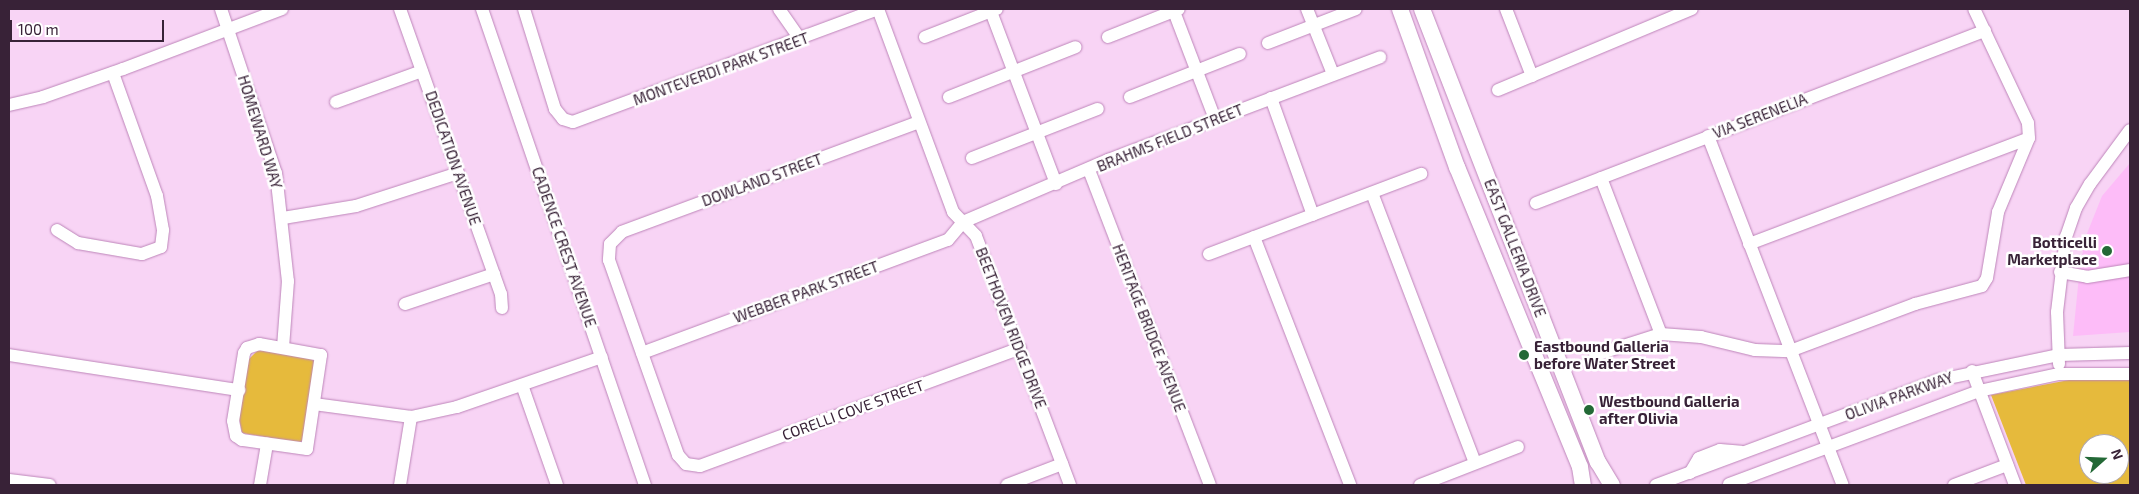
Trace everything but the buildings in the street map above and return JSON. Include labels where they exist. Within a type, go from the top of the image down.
[{"type":"main road","name":"EAST GALLERIA DRIVE","points":[[1400,9],[1460,176],[1580,467],[1583,485]]},
{"type":"main road","name":"EAST GALLERIA DRIVE","points":[[1422,9],[1598,462],[1612,485]]},
{"type":"street","name":"HOMEWARD WAY","points":[[221,9],[276,173],[283,218],[288,281],[283,348]]},
{"type":"street","points":[[9,105],[43,97],[113,73],[229,31],[282,9]]},
{"type":"street","name":"DEDICATION AVENUE","points":[[400,9],[494,274],[502,308]]},
{"type":"street","name":"CADENCE CREST AVENUE","points":[[482,9],[645,485]]},
{"type":"street","points":[[779,9],[802,40]]},
{"type":"street","name":"MONTEVERDI PARK STREET","points":[[528,10],[555,109],[563,119],[573,122],[802,40],[878,9]]},
{"type":"street","name":"BEETHOVEN RIDGE DRIVE","points":[[878,9],[953,212],[976,236],[1020,348],[1070,485]]},
{"type":"street","points":[[1307,9],[1333,74]]},
{"type":"street","points":[[1268,43],[1356,9]]},
{"type":"street","points":[[1506,9],[1532,76]]},
{"type":"street","points":[[1498,90],[1692,9]]},
{"type":"street","points":[[1595,355],[1661,334],[1701,337],[1755,350],[1790,351],[1915,304],[1982,286],[1987,278],[1998,212],[2030,138],[2028,123],[1974,9]]},
{"type":"street","points":[[925,37],[992,10],[1056,184]]},
{"type":"street","points":[[1108,37],[1175,10],[1215,119]]},
{"type":"street","name":"VIA SERENELIA","points":[[1536,204],[1984,31]]},
{"type":"street","points":[[949,97],[1076,47]]},
{"type":"street","points":[[1130,97],[1240,54]]},
{"type":"street","name":"BRAHMS FIELD STREET","points":[[962,222],[1215,119],[1380,57]]},
{"type":"street","points":[[336,102],[422,71]]},
{"type":"street","points":[[57,230],[78,243],[142,254],[161,247],[163,230],[157,196],[113,73]]},
{"type":"street","points":[[1271,98],[1313,215]]},
{"type":"street","points":[[972,158],[1098,108]]},
{"type":"street","name":"DOWLAND STREET","points":[[642,353],[609,260],[610,244],[622,232],[919,122]]},
{"type":"street","points":[[2059,374],[2060,272],[2076,208],[2090,184],[2130,130]]},
{"type":"street","points":[[1708,136],[1843,485]]},
{"type":"street","points":[[1749,244],[2030,138]]},
{"type":"street","name":"HERITAGE BRIDGE AVENUE","points":[[1089,170],[1210,485]]},
{"type":"street","points":[[283,218],[356,206],[458,173]]},
{"type":"street","points":[[1209,254],[1421,174]]},
{"type":"street","points":[[1601,178],[1661,334]]},
{"type":"street","points":[[1372,192],[1475,463]]},
{"type":"street","name":"WEBBER PARK STREET","points":[[642,353],[948,240],[962,222]]},
{"type":"street","points":[[1254,237],[1350,485]]},
{"type":"street","points":[[2060,272],[2087,277],[2130,270]]},
{"type":"street","points":[[405,304],[494,274]]},
{"type":"street","points":[[258,344],[283,348],[321,355],[307,449],[242,440],[236,436],[233,421],[247,348],[258,344]]},
{"type":"street","name":"CORELLI COVE STREET","points":[[642,353],[678,455],[686,464],[700,466],[1020,348]]},
{"type":"street","name":"OLIVIA PARKWAY","points":[[1656,485],[1690,473],[1699,458],[1720,450],[1743,452],[1938,380],[1972,371],[2059,355],[2130,353]]},
{"type":"street","points":[[9,355],[238,390]]},
{"type":"street","points":[[314,404],[411,417],[456,407],[602,357]]},
{"type":"street","points":[[1972,371],[2015,485]]},
{"type":"street","name":"OLIVIA PARKWAY","points":[[1729,484],[1979,391],[2059,374],[2130,374]]},
{"type":"street","points":[[522,384],[558,485]]},
{"type":"street","points":[[400,485],[411,417]]},
{"type":"street","points":[[260,485],[267,444]]},
{"type":"street","points":[[1420,485],[1518,447]]},
{"type":"street","points":[[1007,485],[1062,464]]},
{"type":"street","points":[[1954,485],[2007,466]]},
{"type":"street","name":"OLIVIA PARKWAY","points":[[1743,485],[1752,475]]},
{"type":"street","points":[[9,480],[50,485]]},
{"type":"shaded area","name":"Botticelli Marketplace","points":[[2130,163],[2130,332],[2073,336],[2080,266],[2086,236],[2102,196]]},
{"type":"shaded area","points":[[258,350],[309,357],[316,362],[306,438],[299,443],[242,433],[239,418],[248,360]]},
{"type":"shaded area","points":[[2069,380],[2130,380],[2130,485],[2026,485],[1991,395]]},
{"type":"place","name":"Botticelli Marketplace","points":[[2107,251]]},
{"type":"place","name":"Eastbound Galleria before Water Street","points":[[1524,355]]},
{"type":"place","name":"Westbound Galleria after Olivia","points":[[1589,410]]}]
